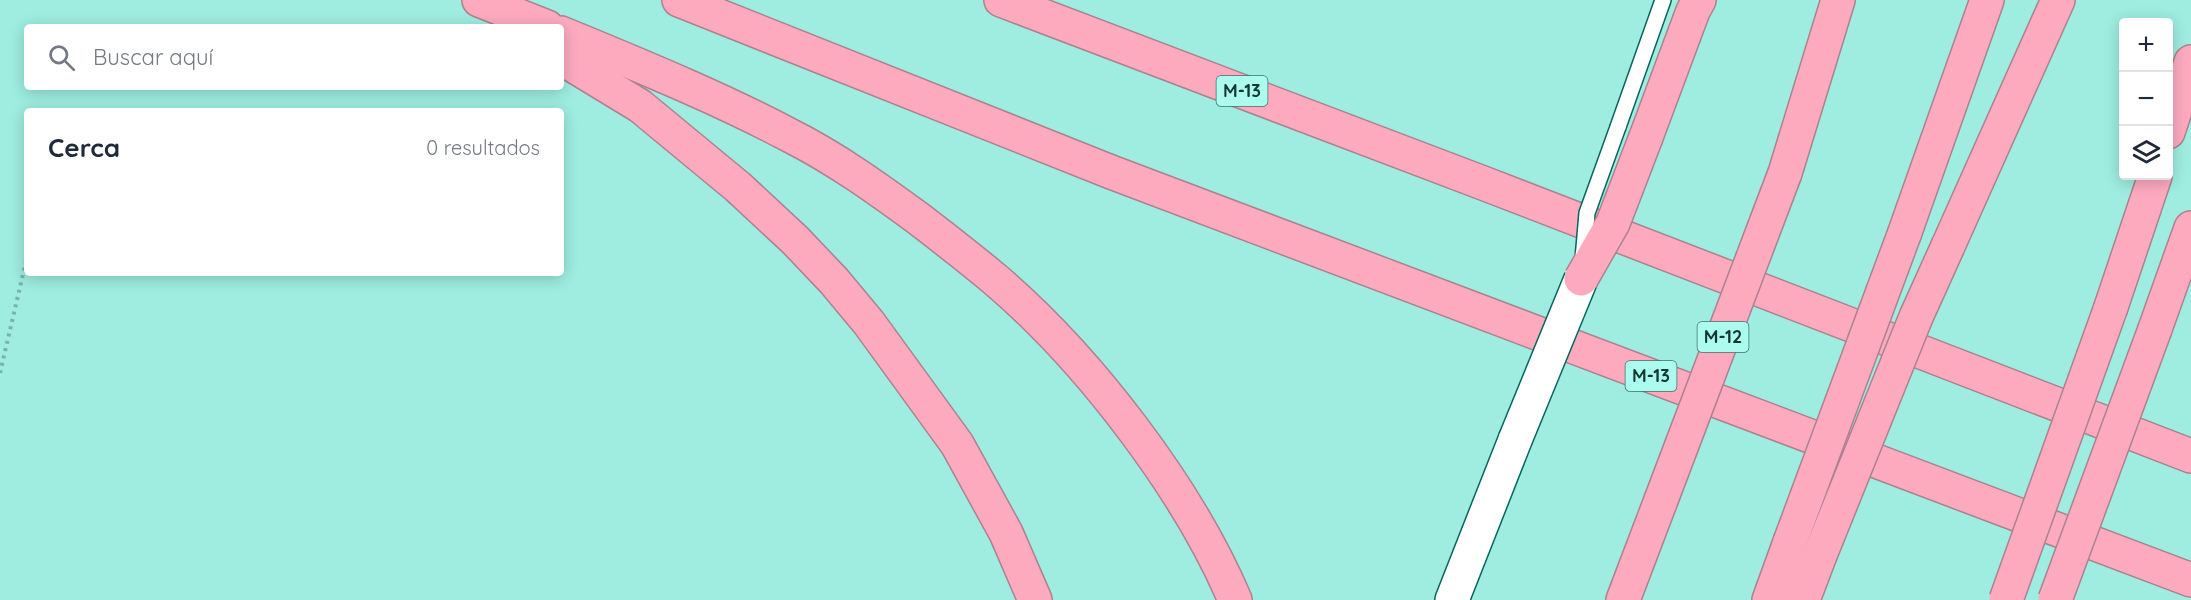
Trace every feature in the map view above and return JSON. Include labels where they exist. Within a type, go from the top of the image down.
[{"type":"highway","points":[[454,0],[500,24]]},
{"type":"highway","points":[[479,0],[539,24]]},
{"type":"highway","name":"M-13","points":[[679,0],[1112,172],[2191,580]]},
{"type":"highway","name":"M-13","points":[[1001,0],[2191,456]]},
{"type":"highway","points":[[1581,279],[1613,223],[1632,131],[1699,0]]},
{"type":"highway","name":"M-12","points":[[1623,600],[1785,173],[1838,0]]},
{"type":"highway","points":[[1769,600],[1905,232],[1987,0]]},
{"type":"highway","points":[[1803,600],[1903,348],[2058,0]]},
{"type":"highway","points":[[564,34],[704,93],[791,136],[879,190],[998,282],[1056,339],[1101,389],[1157,462],[1205,539],[1235,600]]},
{"type":"highway","points":[[564,60],[640,106],[738,187],[795,240],[834,281],[869,323],[957,444],[1006,534],[1035,600]]},
{"type":"highway","points":[[2171,126],[2191,62]]},
{"type":"highway","points":[[2173,134],[2191,95]]},
{"type":"highway","points":[[2006,600],[2154,180]]},
{"type":"highway","points":[[2055,600],[2191,228]]},
{"type":"street","points":[[1452,600],[1581,279]]},
{"type":"lane","points":[[1632,131],[1663,0]]},
{"type":"path","points":[[0,373],[24,270]]}]
